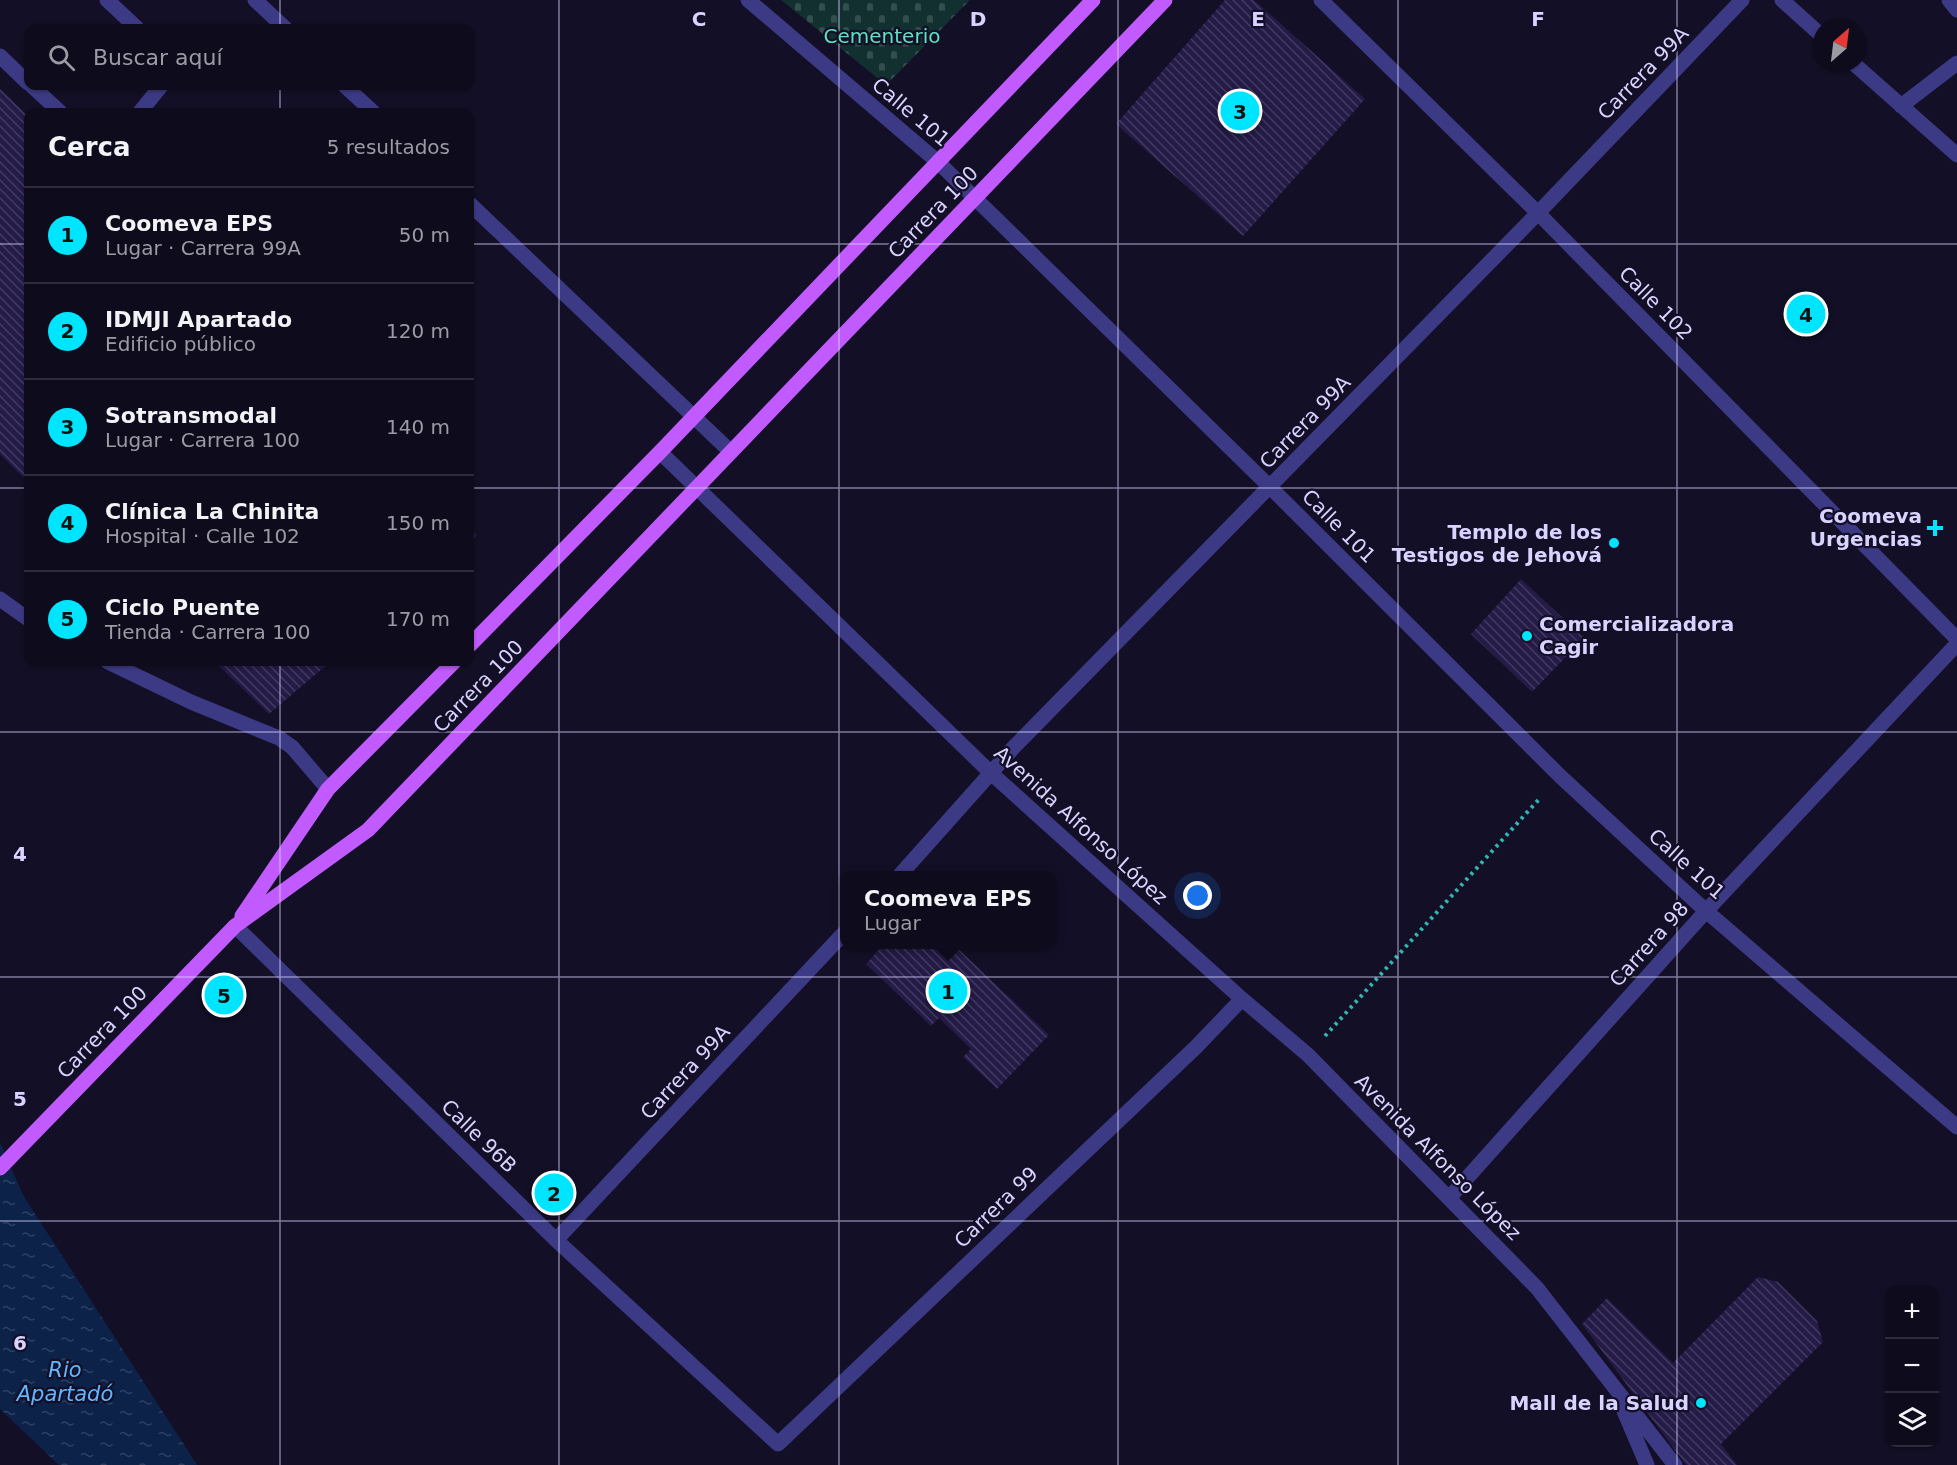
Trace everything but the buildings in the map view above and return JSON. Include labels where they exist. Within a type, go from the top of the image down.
[{"type":"main road","name":"Carrera 100","points":[[474,641],[660,452],[1094,0]]},
{"type":"main road","name":"Carrera 100","points":[[0,1168],[235,926],[368,830],[1165,0]]},
{"type":"main road","name":"Carrera 100","points":[[235,926],[328,789],[450,666]]},
{"type":"street","points":[[107,0],[133,24]]},
{"type":"street","points":[[255,0],[281,24]]},
{"type":"street","name":"Calle 101","points":[[748,0],[938,162],[1560,776],[1706,911],[1957,1127]]},
{"type":"street","name":"Calle 102","points":[[1321,0],[1538,213],[1957,639]]},
{"type":"street","name":"Carrera 99A","points":[[904,871],[1014,747],[1270,488],[1742,0]]},
{"type":"street","points":[[1782,0],[1813,28]]},
{"type":"street","points":[[1949,0],[1957,10]]},
{"type":"street","points":[[0,56],[24,78]]},
{"type":"street","points":[[1901,106],[1957,63]]},
{"type":"street","points":[[1863,72],[1957,155]]},
{"type":"street","points":[[36,90],[56,108]]},
{"type":"street","points":[[143,108],[158,90]]},
{"type":"street","points":[[349,90],[369,108]]},
{"type":"street","points":[[474,208],[731,452]]},
{"type":"street","name":"Avenida Alfonso López","points":[[660,452],[992,774],[1242,999],[1308,1055],[1537,1288],[1675,1465]]},
{"type":"street","points":[[0,599],[24,616]]},
{"type":"street","name":"Carrera 98","points":[[1450,1197],[1706,911],[1957,644]]},
{"type":"street","points":[[116,666],[191,702],[279,738],[292,747],[328,789]]},
{"type":"street","name":"Calle 96B","points":[[235,926],[556,1240],[778,1444]]},
{"type":"street","name":"Carrera 99A","points":[[556,1240],[840,937]]},
{"type":"street","name":"Carrera 99","points":[[778,1444],[1196,1047],[1242,999]]},
{"type":"street","name":"Avenida Alfonso López","points":[[1616,1391],[1647,1465]]},
{"type":"path","points":[[1308,1055],[1560,776]]},
{"type":"green space","name":"Cementerio","points":[[781,0],[970,0],[886,85]]},
{"type":"water","name":"Rio Apartadó","points":[[0,1142],[23,1195],[197,1465],[59,1465],[0,1409]]},
{"type":"place","name":"Sotransmodal","points":[[1240,111]]},
{"type":"place","name":"Clínica La Chinita","points":[[1806,314]]},
{"type":"place","name":"Coomeva Urgencias","points":[[1935,528]]},
{"type":"place","name":"Templo de los Testigos de Jehová","points":[[1614,543]]},
{"type":"place","name":"Comercializadora Cagir","points":[[1527,636]]},
{"type":"place","name":"Coomeva EPS","points":[[948,991]]},
{"type":"place","name":"Ciclo Puente","points":[[224,995]]},
{"type":"place","name":"IDMJI Apartado","points":[[554,1193]]},
{"type":"place","name":"Mall de la Salud","points":[[1701,1403]]}]
